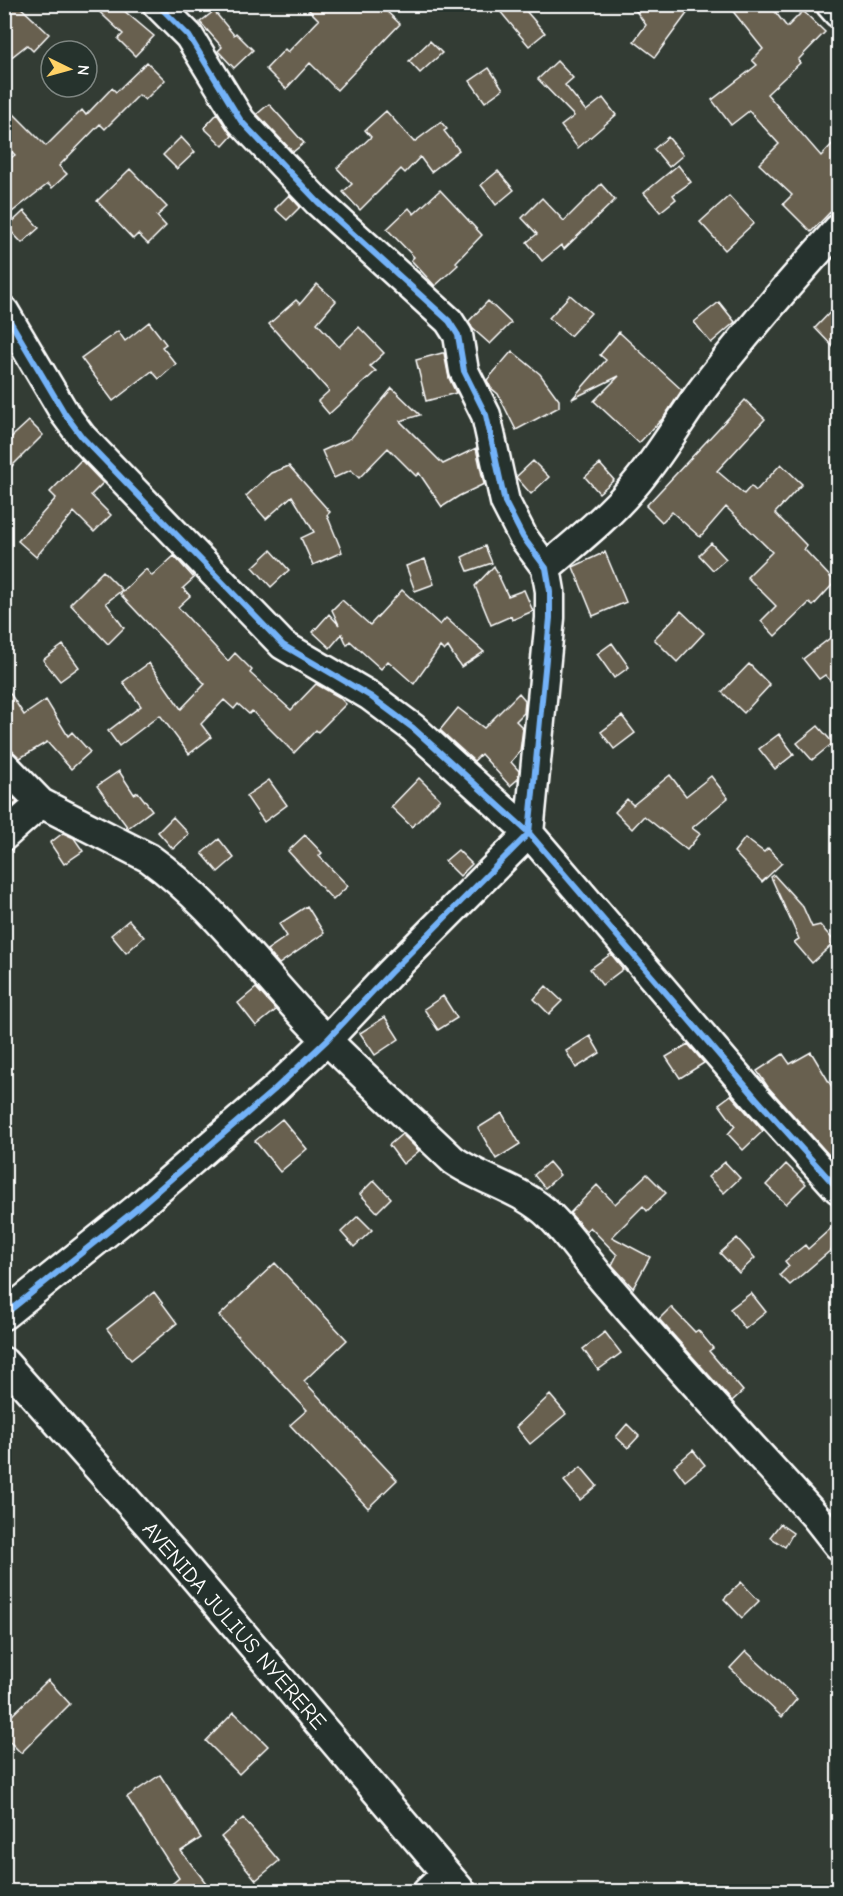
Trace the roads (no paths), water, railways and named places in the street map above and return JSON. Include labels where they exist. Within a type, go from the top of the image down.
[{"type":"street","points":[[4,1315],[135,1210],[274,1090],[327,1040],[529,833],[550,618],[550,591],[546,568],[523,537],[505,502],[486,415],[464,371],[458,335],[449,321],[318,202],[241,121],[189,36],[157,4]]},
{"type":"street","points":[[830,4],[838,13]]},
{"type":"street","points":[[546,568],[632,489],[659,456],[711,379],[770,306],[838,229]]},
{"type":"street","points":[[4,311],[65,414],[82,437],[283,645],[370,696],[413,728],[529,833],[756,1098],[838,1189]]},
{"type":"street","points":[[4,765],[41,803],[149,858],[165,869],[216,920],[327,1040],[453,1160],[469,1171],[516,1192],[551,1217],[608,1287],[816,1517],[838,1545]]},
{"type":"street","points":[[4,836],[41,803]]},
{"type":"street","name":"AVENIDA JULIUS NYERERE","points":[[4,1362],[185,1567],[445,1886]]}]
